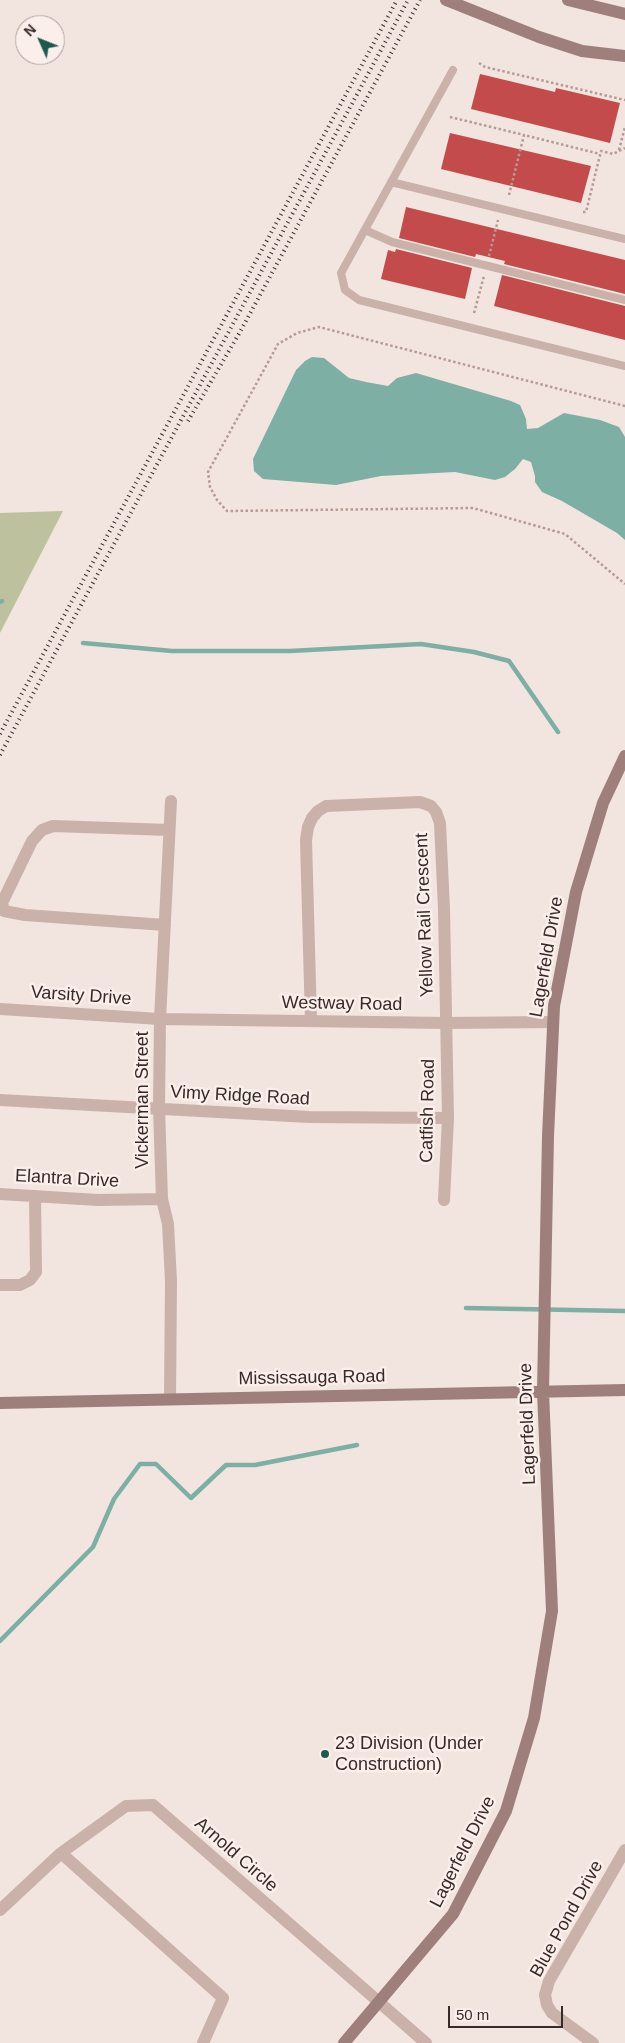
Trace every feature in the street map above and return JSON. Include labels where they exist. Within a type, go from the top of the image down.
[{"type":"street","points":[[446,0],[523,31],[582,51],[625,56]]},
{"type":"street","points":[[568,0],[625,14]]},
{"type":"street","name":"Lagerfeld Drive","points":[[344,2043],[453,1914],[506,1812],[534,1718],[552,1611],[543,1391],[548,1136],[554,1006],[576,892],[603,803],[625,756]]},
{"type":"street","name":"Vickerman Street","points":[[170,1399],[171,1281],[168,1224],[162,1199],[159,1108],[160,1019],[171,801]]},
{"type":"street","name":"Yellow Rail Crescent","points":[[311,1021],[306,840],[312,818],[326,806],[420,802],[431,806],[436,812],[440,824],[446,1023]]},
{"type":"street","points":[[165,925],[25,915],[4,911],[2,903],[32,841],[42,830],[53,826],[169,830]]},
{"type":"street","name":"Varsity Drive","points":[[0,1009],[160,1019]]},
{"type":"street","name":"Westway Road","points":[[160,1019],[446,1023],[553,1022]]},
{"type":"street","name":"Catfish Road","points":[[444,1200],[448,1118],[446,1023]]},
{"type":"street","name":"Vimy Ridge Road","points":[[0,1100],[308,1118],[448,1118]]},
{"type":"street","name":"Elantra Drive","points":[[0,1194],[98,1200],[162,1199]]},
{"type":"street","points":[[0,1285],[20,1285],[30,1280],[36,1272],[35,1196]]},
{"type":"street","name":"Mississauga Road","points":[[0,1403],[625,1390]]},
{"type":"street","name":"Arnold Circle","points":[[0,1910],[61,1853],[126,1806],[152,1805],[426,2043]]},
{"type":"street","name":"Blue Pond Drive","points":[[594,2043],[552,2013],[547,2005],[545,1995],[549,1981],[625,1850]]},
{"type":"street","points":[[61,1853],[223,1998],[203,2043]]},
{"type":"lane","points":[[453,70],[341,273],[345,290],[359,300],[625,366]]},
{"type":"lane","points":[[391,182],[625,239]]},
{"type":"lane","points":[[365,230],[392,242],[625,300]]},
{"type":"path","points":[[479,63],[485,67],[625,100]]},
{"type":"path","points":[[450,117],[600,154],[601,151],[612,154],[625,148]]},
{"type":"path","points":[[619,150],[625,127]]},
{"type":"path","points":[[510,195],[524,135]]},
{"type":"path","points":[[583,212],[586,212],[600,154]]},
{"type":"path","points":[[488,258],[498,219]]},
{"type":"path","points":[[474,313],[484,274]]},
{"type":"path","points":[[625,406],[319,327],[297,333],[278,344],[208,472],[214,494],[227,511],[473,508],[565,534],[625,584]]},
{"type":"green space","points":[[63,511],[0,633],[0,513]]},
{"type":"water","points":[[312,357],[324,358],[349,378],[366,382],[388,386],[397,378],[416,373],[511,401],[520,405],[526,419],[527,429],[538,428],[564,413],[600,420],[619,427],[625,437],[625,540],[617,533],[562,501],[542,492],[535,482],[531,462],[523,459],[505,477],[495,480],[455,472],[381,476],[336,485],[263,479],[254,471],[253,459],[296,370]]},
{"type":"building","points":[[480,74],[555,92],[556,88],[620,103],[610,143],[471,109]]},
{"type":"building","points":[[450,133],[591,166],[581,203],[441,169]]},
{"type":"building","points":[[406,207],[625,260],[625,294],[504,264],[505,261],[476,254],[475,257],[399,238]]},
{"type":"building","points":[[396,249],[472,268],[465,299],[381,279],[388,250],[395,252]]},
{"type":"building","points":[[502,275],[625,306],[625,340],[494,306]]},
{"type":"waterway","points":[[83,643],[172,651],[290,651],[421,644],[474,652],[509,661],[558,732]]},
{"type":"waterway","points":[[466,1308],[625,1311]]},
{"type":"waterway","points":[[0,1641],[93,1547],[114,1499],[140,1464],[156,1464],[191,1498],[226,1465],[255,1465],[357,1445]]},
{"type":"railway","points":[[0,734],[397,0]]},
{"type":"railway","points":[[0,755],[408,0]]},
{"type":"railway","points":[[188,421],[240,332],[420,0]]},
{"type":"place","name":"23 Division (Under Construction)","points":[[325,1754]]}]
